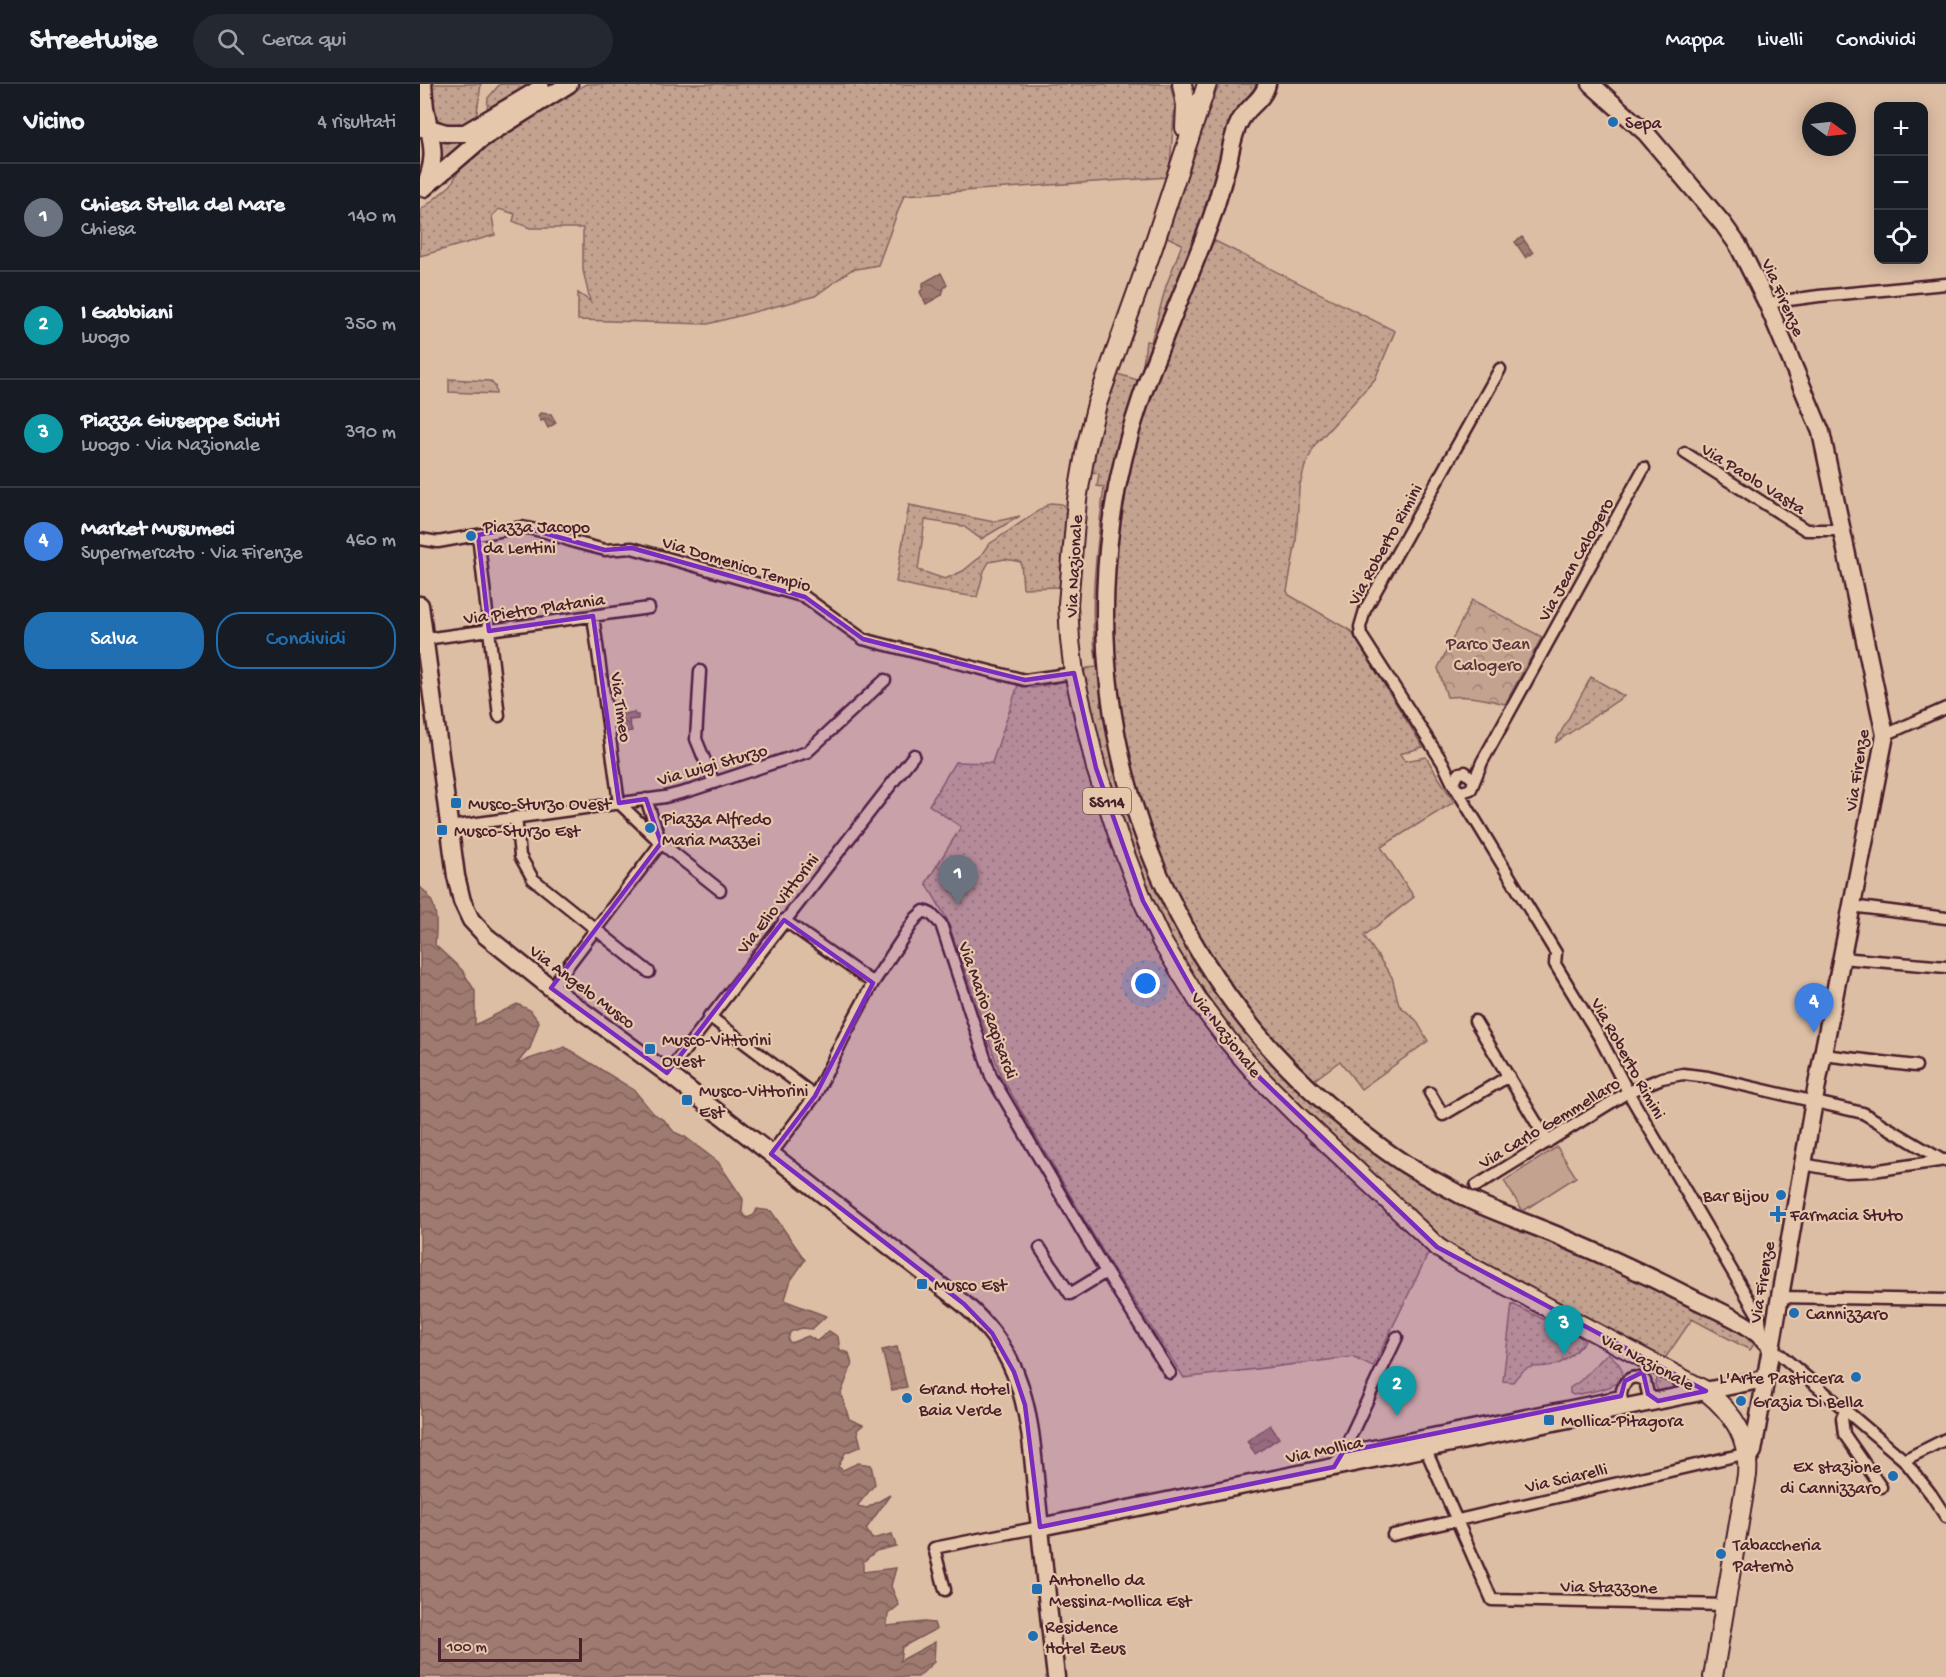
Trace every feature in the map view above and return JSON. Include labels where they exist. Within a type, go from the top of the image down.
[{"type":"main road","points":[[1183,84],[1189,105],[1193,110],[1209,84]]},
{"type":"main road","name":"Via Nazionale","points":[[1193,110],[1176,177],[1092,422],[1077,500],[1069,585],[1070,640],[1074,673],[1096,768],[1143,901],[1162,942],[1199,1002],[1230,1043],[1260,1078],[1297,1115],[1437,1247],[1506,1286],[1706,1391],[1731,1416],[1749,1445]]},
{"type":"main road","points":[[1713,1677],[1740,1521],[1749,1445]]},
{"type":"street","points":[[421,190],[433,162],[432,135],[425,123],[423,84]]},
{"type":"street","points":[[425,123],[441,126],[459,134],[547,84]]},
{"type":"street","points":[[421,190],[481,140],[569,84]]},
{"type":"street","points":[[1267,84],[1265,93],[1239,122],[1211,221],[1140,400],[1122,463],[1109,539],[1106,651],[1116,739],[1129,793],[1160,880],[1208,965],[1251,1026],[1298,1079],[1348,1123],[1413,1168],[1473,1201],[1563,1237],[1670,1286],[1744,1324],[1766,1332],[1846,1409],[1904,1460],[1946,1517]]},
{"type":"street","name":"Via Firenze","points":[[1592,84],[1646,133],[1724,224],[1738,245],[1767,303],[1821,432],[1885,735],[1814,1101],[1779,1297],[1766,1332],[1764,1379],[1749,1445]]},
{"type":"street","points":[[1767,303],[1946,284]]},
{"type":"street","name":"Via Roberto Rimini","points":[[1500,369],[1362,617],[1361,635],[1443,763],[1556,953],[1555,964],[1600,1038],[1628,1092],[1766,1332]]},
{"type":"street","name":"Via Paolo Vasta","points":[[1684,453],[1806,530],[1841,530]]},
{"type":"street","name":"Via Jean Calogero","points":[[1472,786],[1482,762],[1644,468]]},
{"type":"street","name":"Via Domenico Tempio","points":[[478,535],[522,527],[605,550],[632,548],[805,597],[863,639],[1025,680],[1074,673]]},
{"type":"street","points":[[420,549],[438,542],[478,535],[499,716]]},
{"type":"street","points":[[420,539],[438,542]]},
{"type":"street","name":"Via Angelo Musco","points":[[420,605],[449,826],[462,901],[471,921],[486,936],[551,988],[667,1073],[964,1304],[983,1320],[992,1333],[1014,1372],[1025,1404],[1056,1677]]},
{"type":"street","name":"Via Pietro Platania","points":[[425,639],[648,609]]},
{"type":"street","name":"Via Timeo","points":[[593,616],[619,802]]},
{"type":"street","points":[[699,671],[696,739],[714,783]]},
{"type":"street","name":"Via Luigi Sturzo","points":[[449,826],[674,794],[807,752],[885,680]]},
{"type":"street","points":[[1885,735],[1946,708]]},
{"type":"street","name":"Via Elio Vittorini","points":[[667,1073],[914,755]]},
{"type":"street","points":[[1472,786],[1467,792],[1456,788],[1456,776],[1482,762]]},
{"type":"street","points":[[1443,763],[1453,771],[1463,772],[1473,778],[1470,803],[1472,813]]},
{"type":"street","points":[[646,799],[661,843]]},
{"type":"street","points":[[619,802],[661,843],[720,890]]},
{"type":"street","points":[[516,817],[520,856],[533,879],[649,972]]},
{"type":"street","points":[[551,988],[661,843]]},
{"type":"street","points":[[1851,906],[1946,918]]},
{"type":"street","name":"Via Mario Rapisardi","points":[[771,1154],[815,1096],[873,982],[916,918],[924,911],[931,914],[941,924],[991,1076],[1106,1272],[1170,1372]]},
{"type":"street","points":[[784,920],[873,982]]},
{"type":"street","points":[[1841,958],[1946,967]]},
{"type":"street","points":[[709,1016],[815,1096]]},
{"type":"street","points":[[1475,1021],[1548,1142]]},
{"type":"street","points":[[1823,1055],[1916,1066]]},
{"type":"street","name":"Via Carlo Gemmellaro","points":[[1476,1186],[1628,1092],[1662,1078],[1683,1074],[1708,1077],[1863,1113],[1944,1160]]},
{"type":"street","points":[[1430,1093],[1443,1115],[1509,1076]]},
{"type":"street","points":[[1803,1164],[1846,1172],[1873,1171],[1944,1160]]},
{"type":"street","points":[[1040,1248],[1070,1294],[1106,1272]]},
{"type":"street","points":[[1779,1297],[1946,1300]]},
{"type":"street","points":[[1335,1467],[1397,1338]]},
{"type":"street","points":[[1343,1452],[1492,1422],[1623,1402],[1622,1387],[1625,1381],[1639,1377],[1645,1381],[1648,1394],[1658,1401]]},
{"type":"street","name":"Via Mollica","points":[[945,1590],[934,1548],[1425,1448],[1623,1402],[1658,1401],[1764,1379]]},
{"type":"street","points":[[1846,1409],[1842,1418],[1844,1434],[1881,1486]]},
{"type":"street","points":[[1904,1460],[1946,1439]]},
{"type":"street","name":"Via Sciarelli","points":[[1393,1535],[1749,1445]]},
{"type":"street","points":[[1425,1448],[1455,1519]]},
{"type":"street","name":"Via Stazzone","points":[[1455,1519],[1492,1600],[1725,1605]]},
{"type":"highlighted area","points":[[522,527],[605,550],[632,548],[805,597],[863,639],[1025,680],[1074,673],[1096,768],[1143,901],[1199,1002],[1260,1078],[1437,1247],[1706,1391],[1658,1401],[1648,1394],[1643,1372],[1625,1381],[1621,1396],[1343,1452],[1334,1467],[1040,1527],[1025,1405],[1014,1372],[992,1333],[964,1304],[771,1154],[815,1096],[873,983],[784,920],[667,1073],[551,988],[661,843],[646,799],[619,803],[593,616],[489,631],[478,535]]},
{"type":"green space","points":[[431,84],[481,84],[476,119],[459,126],[438,120],[433,115]]},
{"type":"green space","points":[[500,84],[526,84],[525,91],[487,112],[488,98]]},
{"type":"green space","points":[[586,84],[1170,84],[1175,104],[1169,177],[904,195],[878,265],[851,270],[815,296],[708,324],[578,320],[578,293],[590,301],[583,270],[583,228],[530,228],[513,221],[515,214],[499,209],[492,216],[495,235],[420,256],[421,210],[451,185],[459,170],[500,137]]},
{"type":"green space","points":[[1221,84],[1259,84],[1230,121],[1223,146],[1220,174],[1112,499],[1111,748],[1113,769],[1155,885],[1177,929],[1209,979],[1291,1077],[1299,1090],[1326,1118],[1348,1127],[1561,1242],[1717,1314],[1757,1340],[1750,1350],[1692,1319],[1664,1360],[1443,1243],[1304,1114],[1231,1035],[1169,940],[1143,885],[1111,797],[1082,674],[1087,668],[1097,667],[1093,600],[1104,487],[1097,486],[1099,474],[1088,471],[1114,373],[1141,381],[1146,341],[1151,342],[1166,286],[1182,244],[1163,235],[1208,106]]},
{"type":"green space","points":[[434,133],[476,135],[435,168]]},
{"type":"green space","points":[[1209,238],[1395,331],[1375,379],[1315,445],[1305,466],[1299,488],[1296,542],[1287,591],[1289,595],[1351,631],[1423,747],[1400,754],[1405,761],[1426,757],[1454,802],[1381,847],[1414,897],[1364,936],[1392,977],[1399,1005],[1416,1020],[1428,1041],[1361,1089],[1340,1061],[1314,1080],[1288,1060],[1230,993],[1144,828],[1108,641],[1126,460]]},
{"type":"green space","points":[[449,379],[490,381],[495,386],[496,394],[449,392]]},
{"type":"green space","points":[[1050,503],[1062,504],[1070,514],[1061,567],[1061,587],[1023,588],[1021,562],[1005,559],[989,562],[984,571],[977,597],[896,582],[909,505],[994,522],[1020,516],[981,539],[963,526],[925,520],[918,570],[945,579],[963,571],[979,558],[988,545]]},
{"type":"green space","name":"Parco Jean Calogero","points":[[1472,600],[1542,637],[1505,704],[1476,697],[1447,697],[1438,668]]},
{"type":"green space","points":[[1591,677],[1624,696],[1555,743]]},
{"type":"green space","points":[[1070,680],[1083,749],[1194,1007],[1431,1248],[1373,1367],[1352,1357],[1184,1378],[1109,1262],[1001,1076],[947,919],[926,883],[961,827],[929,805],[955,762],[992,763],[1018,685],[1033,688]]},
{"type":"green space","points":[[1557,1147],[1576,1177],[1523,1211],[1504,1181]]},
{"type":"green space","points":[[1512,1304],[1555,1325],[1560,1336],[1572,1331],[1585,1341],[1560,1363],[1530,1367],[1519,1374],[1513,1382],[1503,1381]]},
{"type":"green space","points":[[1608,1353],[1619,1364],[1622,1372],[1621,1379],[1605,1388],[1573,1395],[1570,1393],[1570,1388]]},
{"type":"green space","points":[[1656,1370],[1687,1387],[1658,1391],[1655,1384]]},
{"type":"water","points":[[1522,237],[1533,253],[1526,258],[1515,242]]},
{"type":"water","points":[[941,273],[947,285],[942,295],[926,304],[920,292],[923,283]]},
{"type":"water","points":[[540,413],[551,414],[556,423],[548,428],[544,420],[541,421],[538,416]]},
{"type":"water","points":[[634,712],[638,715],[638,719],[629,720],[632,731],[620,733],[618,715]]},
{"type":"water","points":[[420,887],[434,906],[435,945],[462,970],[475,991],[475,1025],[517,1004],[530,1010],[539,1022],[530,1048],[517,1063],[565,1047],[634,1090],[653,1113],[665,1121],[674,1132],[685,1137],[718,1162],[743,1199],[742,1212],[747,1218],[754,1215],[757,1209],[771,1211],[805,1260],[791,1280],[785,1299],[826,1316],[812,1329],[802,1328],[790,1332],[788,1340],[791,1343],[808,1336],[817,1341],[829,1331],[838,1337],[840,1350],[849,1353],[852,1365],[841,1393],[849,1419],[863,1425],[857,1430],[861,1446],[845,1453],[838,1467],[843,1470],[858,1463],[871,1465],[875,1484],[857,1506],[867,1508],[890,1495],[866,1529],[872,1539],[892,1534],[896,1546],[876,1551],[863,1562],[863,1572],[896,1568],[891,1586],[899,1605],[888,1614],[887,1626],[934,1623],[936,1629],[902,1647],[900,1661],[935,1642],[934,1662],[918,1677],[420,1677]]},
{"type":"water","points":[[897,1347],[907,1387],[892,1390],[882,1350]]},
{"type":"water","points":[[1270,1425],[1279,1438],[1255,1454],[1247,1441]]},
{"type":"place","name":"Sepa","points":[[1613,122]]},
{"type":"place","name":"Piazza Jacopo da Lentini","points":[[471,536]]},
{"type":"place","name":"Musco-Sturzo Ovest","points":[[456,803]]},
{"type":"place","name":"Piazza Alfredo Maria Mazzei","points":[[650,828]]},
{"type":"place","name":"Musco-Sturzo Est","points":[[442,830]]},
{"type":"place","name":"Chiesa Stella del Mare","points":[[958,905]]},
{"type":"place","name":"Market Musumeci","points":[[1814,1033]]},
{"type":"place","name":"Musco-Vittorini Ovest","points":[[650,1049]]},
{"type":"place","name":"Musco-Vittorini Est","points":[[687,1100]]},
{"type":"place","name":"Bar Bijou","points":[[1781,1195]]},
{"type":"place","name":"Farmacia Stuto","points":[[1778,1214]]},
{"type":"place","name":"Musco Est","points":[[922,1284]]},
{"type":"place","name":"Cannizzaro","points":[[1794,1313]]},
{"type":"place","name":"Piazza Giuseppe Sciuti","points":[[1564,1355]]},
{"type":"place","name":"L'Arte Pasticcera","points":[[1856,1377]]},
{"type":"place","name":"Grand Hotel Baia Verde","points":[[907,1398]]},
{"type":"place","name":"Grazia Di Bella","points":[[1741,1401]]},
{"type":"place","name":"I Gabbiani","points":[[1397,1416]]},
{"type":"place","name":"Mollica-Pitagora","points":[[1549,1420]]},
{"type":"place","name":"Ex stazione di Cannizzaro","points":[[1893,1476]]},
{"type":"place","name":"Tabaccheria Paternò","points":[[1721,1554]]},
{"type":"place","name":"Antonello da Messina-Mollica Est","points":[[1037,1589]]},
{"type":"place","name":"Residence Hotel Zeus","points":[[1033,1636]]}]
